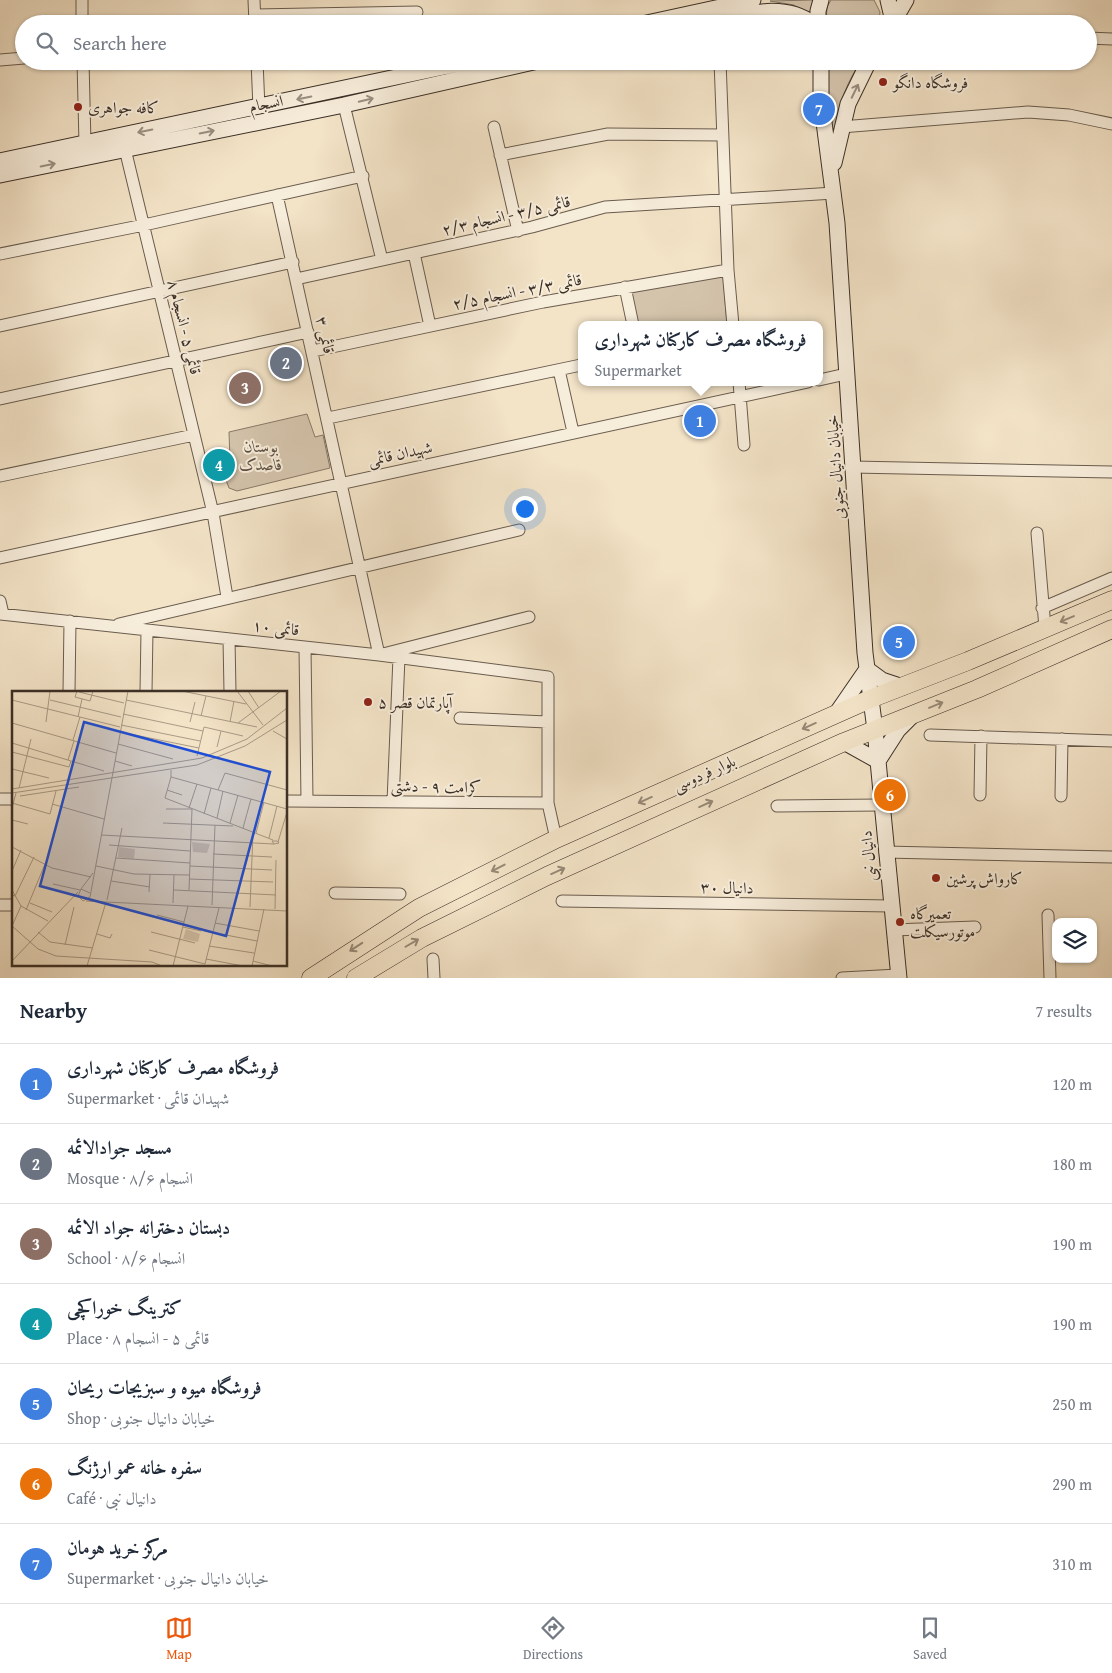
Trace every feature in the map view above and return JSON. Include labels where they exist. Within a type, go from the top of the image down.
[{"type":"main road","points":[[715,15],[753,0]]},
{"type":"main road","points":[[818,15],[821,0]]},
{"type":"main road","points":[[888,0],[891,6],[891,15]]},
{"type":"main road","points":[[897,15],[906,0]]},
{"type":"main road","points":[[715,15],[777,9],[797,15]]},
{"type":"main road","name":"انسجام","points":[[0,161],[259,108],[431,70]]},
{"type":"main road","name":"انسجام","points":[[0,175],[125,148],[344,105],[498,70]]},
{"type":"main road","name":"خیابان دانیال جنوبی","points":[[821,70],[821,99],[834,192],[867,669],[875,730]]},
{"type":"main road","name":"خیابان دانیال جنوبی","points":[[832,172],[841,127],[848,104],[865,70]]},
{"type":"main road","name":"بلوار فردوسی","points":[[311,978],[419,908],[556,839],[870,699],[994,650],[1112,600]]},
{"type":"main road","name":"بلوار فردوسی","points":[[356,978],[460,917],[844,742],[1006,676],[1112,629]]},
{"type":"main road","points":[[994,650],[1006,676]]},
{"type":"main road","points":[[836,714],[867,669],[882,680],[903,686]]},
{"type":"main road","points":[[844,742],[878,761],[898,730],[913,715]]},
{"type":"main road","name":"دانیال نبی","points":[[875,730],[885,852],[899,976]]},
{"type":"street","points":[[82,0],[82,15]]},
{"type":"street","points":[[254,0],[255,15]]},
{"type":"street","points":[[348,15],[417,12]]},
{"type":"street","points":[[1097,38],[1112,39]]},
{"type":"street","points":[[0,60],[15,59]]},
{"type":"street","points":[[83,70],[85,144]]},
{"type":"street","points":[[257,70],[259,108]]},
{"type":"street","points":[[720,70],[728,270],[733,321]]},
{"type":"street","points":[[344,105],[363,176],[382,260]]},
{"type":"street","points":[[841,127],[1028,112],[1069,115],[1112,124]]},
{"type":"street","points":[[494,127],[518,231]]},
{"type":"street","points":[[500,155],[608,134],[722,134]]},
{"type":"street","name":"قائمی ۵ - انسجام ۸","points":[[125,148],[213,513],[227,597]]},
{"type":"street","points":[[0,254],[144,225],[363,176]]},
{"type":"street","name":"قائمی ۳/۵ - انسجام ۲/۳","points":[[296,279],[518,231],[605,207],[834,192]]},
{"type":"street","name":"قائمی ۳","points":[[277,195],[380,655]]},
{"type":"street","points":[[414,253],[430,326]]},
{"type":"street","points":[[0,326],[293,262]]},
{"type":"street","name":"قائمی ۳/۳ - انسجام ۲/۵","points":[[313,351],[625,287],[728,270]]},
{"type":"street","points":[[625,287],[632,321]]},
{"type":"street","points":[[0,399],[176,359],[308,332]]},
{"type":"street","points":[[328,418],[578,366]]},
{"type":"street","points":[[560,370],[573,432]]},
{"type":"street","points":[[823,379],[846,374]]},
{"type":"street","points":[[740,386],[744,445]]},
{"type":"street","name":"شهیدان قائمی","points":[[0,558],[790,386]]},
{"type":"street","points":[[0,476],[194,435]]},
{"type":"street","points":[[852,467],[1112,472]]},
{"type":"street","points":[[110,626],[519,530]]},
{"type":"street","points":[[1037,533],[1045,628]]},
{"type":"street","points":[[1042,608],[1112,578]]},
{"type":"street","points":[[0,601],[2,614]]},
{"type":"street","name":"قائمی ۱۰","points":[[2,614],[399,657],[548,677],[547,722]]},
{"type":"street","points":[[380,655],[528,617]]},
{"type":"street","points":[[69,691],[70,622]]},
{"type":"street","points":[[146,630],[146,691]]},
{"type":"street","points":[[229,639],[230,691]]},
{"type":"street","points":[[305,647],[307,802]]},
{"type":"street","points":[[393,802],[399,657]]},
{"type":"street","points":[[460,718],[547,722],[548,803],[556,839]]},
{"type":"street","points":[[930,735],[1112,741]]},
{"type":"street","points":[[980,795],[981,736]]},
{"type":"street","points":[[1061,796],[1062,739]]},
{"type":"street","name":"کرامت ۹ - دشتی","points":[[288,801],[548,803]]},
{"type":"street","points":[[777,806],[881,805]]},
{"type":"street","points":[[885,852],[1112,858]]},
{"type":"street","points":[[335,893],[400,894]]},
{"type":"street","name":"دانیال ۳۰","points":[[562,901],[891,906]]},
{"type":"street","points":[[1048,916],[1050,978]]},
{"type":"street","points":[[893,930],[976,927]]},
{"type":"street","points":[[433,959],[434,978]]},
{"type":"street","points":[[842,978],[899,976]]},
{"type":"green space","points":[[815,0],[814,15],[806,15],[794,5],[770,1]]},
{"type":"green space","points":[[831,0],[874,0],[880,15],[827,15],[827,7]]},
{"type":"green space","points":[[826,70],[856,70],[844,93],[838,112],[833,142],[830,143]]},
{"type":"green space","points":[[723,275],[727,321],[635,321],[630,291]]},
{"type":"green space","name":"بوستان قاصدک","points":[[307,414],[315,437],[323,435],[330,468],[237,491],[229,488],[226,480],[230,460],[229,432]]},
{"type":"place","name":"فروشگاه دانگو","points":[[883,82]]},
{"type":"place","name":"کافه جواهری","points":[[78,107]]},
{"type":"place","name":"مرکز خرید هومان","points":[[819,109]]},
{"type":"place","name":"مسجد جوادالائمه","points":[[286,363]]},
{"type":"place","name":"دبستان دخترانه جواد الائمه","points":[[245,388]]},
{"type":"place","name":"فروشگاه مصرف کارکنان شهرداری","points":[[700,421]]},
{"type":"place","name":"کترینگ خوراکچی","points":[[219,465]]},
{"type":"place","name":"فروشگاه میوه و سبزیجات ریحان","points":[[899,642]]},
{"type":"place","name":"آپارتمان قصر ۵","points":[[368,702]]},
{"type":"place","name":"سفره خانه عمو ارژنگ","points":[[890,795]]},
{"type":"place","name":"کارواش پرشین","points":[[936,878]]},
{"type":"place","name":"تعمیرگاه موتورسیکلت","points":[[900,922]]}]
